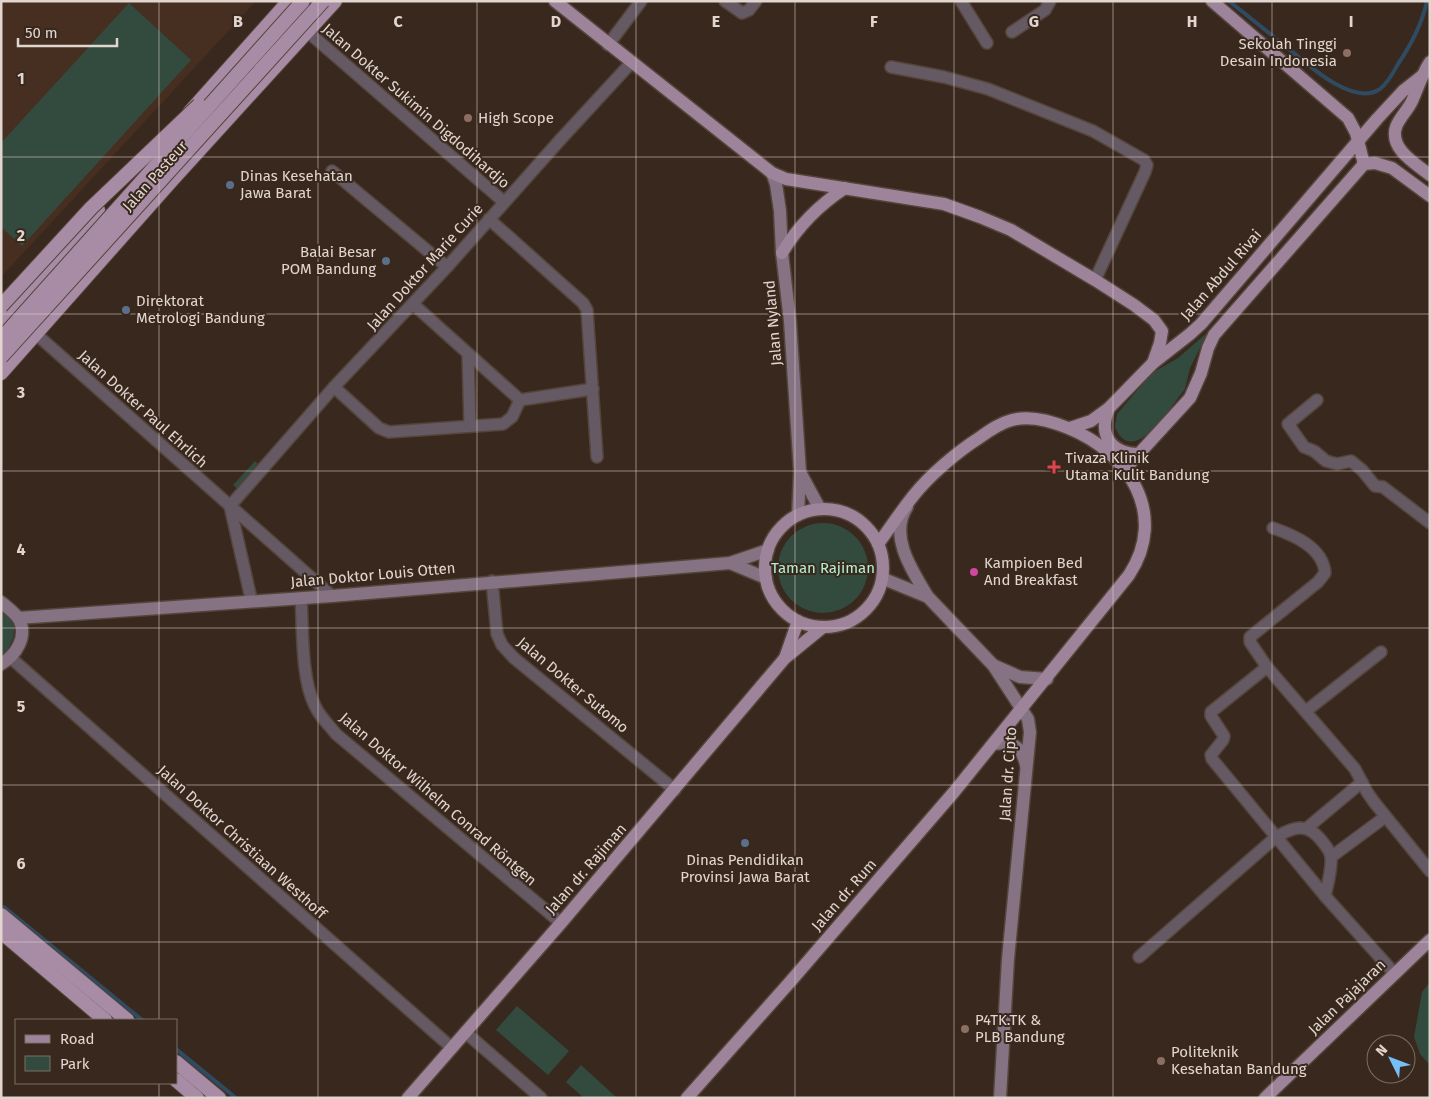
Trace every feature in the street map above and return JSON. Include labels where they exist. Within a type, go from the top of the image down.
[{"type":"highway","name":"Jalan Pasteur","points":[[1,320],[289,1]]},
{"type":"highway","points":[[1,339],[302,1]]},
{"type":"highway","points":[[1,357],[323,1]]},
{"type":"highway","name":"Jalan Pasteur","points":[[1,373],[335,1]]},
{"type":"highway","points":[[1,306],[91,208],[272,35]]},
{"type":"highway","points":[[226,72],[250,95]]},
{"type":"highway","points":[[1,915],[126,1019]]},
{"type":"highway","points":[[1,932],[104,1019]]},
{"type":"highway","points":[[178,1064],[219,1098]]},
{"type":"highway","points":[[178,1082],[197,1098]]},
{"type":"main road","points":[[555,1],[772,174],[786,179],[944,204],[1011,230],[1095,280],[1154,320],[1162,331],[1160,343],[1152,363]]},
{"type":"main road","points":[[1212,1],[1348,118],[1359,141],[1364,164]]},
{"type":"main road","points":[[1430,62],[1422,76],[1412,102],[1396,126],[1395,135],[1397,144],[1402,152],[1430,175]]},
{"type":"main road","name":"Jalan Abdul Rivai","points":[[1070,428],[1091,421],[1109,408],[1152,363],[1201,324],[1377,119],[1403,91],[1422,76]]},
{"type":"main road","points":[[1348,118],[1368,121],[1377,119]]},
{"type":"main road","points":[[878,544],[915,493],[952,458],[1002,423],[1014,419],[1031,418],[1070,428],[1097,444],[1125,468],[1190,398],[1214,335],[1364,164],[1375,163],[1392,168],[1430,196]]},
{"type":"main road","name":"Jalan Nyland","points":[[772,174],[776,184],[780,211],[782,253],[790,320],[800,472],[798,515]]},
{"type":"main road","points":[[782,253],[793,234],[810,216],[826,200],[845,188]]},
{"type":"main road","points":[[1109,408],[1104,430],[1109,441],[1122,452],[1138,454]]},
{"type":"main road","name":"Jalan dr. Cipto","points":[[1000,1098],[1008,959],[1030,732],[1028,719],[1022,710],[1129,575],[1142,552],[1145,523],[1142,504],[1136,486],[1125,468]]},
{"type":"main road","name":"Jalan Nyland","points":[[800,472],[820,509]]},
{"type":"main road","points":[[915,493],[904,511],[899,533],[911,569],[928,597],[993,665],[1022,710]]},
{"type":"main road","points":[[820,509],[836,510],[851,515],[870,530],[878,544],[884,579],[871,603],[860,614],[839,625],[823,627],[798,621],[776,604],[768,587],[765,568],[768,550],[779,530],[798,515],[820,509]]},
{"type":"main road","name":"Jalan Doktor Louis Otten","points":[[18,618],[332,596],[492,581],[730,563],[768,550]]},
{"type":"main road","name":"Jalan Doktor Louis Otten","points":[[730,563],[766,578]]},
{"type":"main road","points":[[884,579],[928,597]]},
{"type":"main road","points":[[1,602],[18,618],[22,628],[22,637],[18,648],[6,661]]},
{"type":"main road","name":"Jalan dr. Rajiman","points":[[785,658],[798,621]]},
{"type":"main road","name":"Jalan dr. Rajiman","points":[[408,1098],[675,790],[785,658],[823,627]]},
{"type":"main road","points":[[993,665],[1020,677],[1047,679]]},
{"type":"main road","name":"Jalan dr. Rum","points":[[687,1098],[880,878],[1022,710]]},
{"type":"main road","points":[[993,744],[1005,742],[1016,746],[1024,756],[1026,768]]},
{"type":"main road","name":"Jalan Pajajaran","points":[[1265,1098],[1430,940]]},
{"type":"street","points":[[608,44],[641,1]]},
{"type":"street","points":[[725,1],[742,13],[749,10],[756,1]]},
{"type":"street","points":[[961,1],[988,43]]},
{"type":"street","points":[[1012,32],[1045,10],[1050,1]]},
{"type":"street","name":"Jalan Dokter Sukimin Digdodihardjo","points":[[308,32],[504,202]]},
{"type":"street","name":"Jalan Doktor Marie Curie","points":[[230,506],[334,387],[413,304],[631,63]]},
{"type":"street","points":[[892,67],[944,77],[988,89],[1093,131],[1144,160],[1146,165],[1145,172],[1095,280]]},
{"type":"street","points":[[332,171],[446,267]]},
{"type":"street","points":[[489,219],[583,303],[587,310],[597,457]]},
{"type":"street","points":[[413,304],[520,400],[593,389]]},
{"type":"street","name":"Jalan Dokter Paul Ehrlich","points":[[36,334],[332,596]]},
{"type":"street","points":[[468,355],[470,426]]},
{"type":"street","points":[[334,387],[384,431],[389,432],[503,424],[512,417],[520,400]]},
{"type":"street","points":[[1317,400],[1288,424],[1304,447],[1333,464],[1352,461],[1375,486],[1383,487],[1430,523]]},
{"type":"street","points":[[230,506],[250,601]]},
{"type":"street","points":[[1273,528],[1295,536],[1304,542],[1316,554],[1324,567],[1325,573],[1318,582],[1250,636],[1250,642],[1267,667],[1355,769],[1386,817],[1430,871]]},
{"type":"street","name":"Jalan Dokter Sutomo","points":[[492,581],[497,634],[502,645],[514,658],[675,790]]},
{"type":"street","name":"Jalan Doktor Wilhelm Conrad Röntgen","points":[[301,598],[305,673],[314,705],[320,716],[336,734],[561,923]]},
{"type":"street","points":[[1306,711],[1381,652]]},
{"type":"street","name":"Jalan Doktor Christiaan Westhoff","points":[[6,661],[452,1048]]},
{"type":"street","points":[[1267,667],[1211,712],[1211,716],[1224,736],[1211,757],[1325,896],[1394,974]]},
{"type":"street","points":[[1307,828],[1362,782]]},
{"type":"street","points":[[1331,857],[1386,817]]},
{"type":"street","points":[[1139,957],[1276,837],[1291,828],[1307,828],[1317,834],[1328,848],[1331,857],[1325,896]]},
{"type":"street","points":[[465,1032],[541,1098]]},
{"type":"shaded area","points":[[1,1],[256,1],[1,277]]},
{"type":"green space","points":[[129,3],[191,60],[22,246],[1,227],[1,143]]},
{"type":"green space","points":[[1208,332],[1190,368],[1185,389],[1168,412],[1150,432],[1140,439],[1131,442],[1122,438],[1115,427],[1117,414],[1152,373],[1178,358]]},
{"type":"green space","points":[[255,461],[260,466],[239,490],[233,485]]},
{"type":"green space","name":"Taman Rajiman","points":[[823,523],[840,526],[855,536],[865,551],[868,568],[865,585],[855,600],[840,610],[823,613],[806,610],[791,600],[781,585],[778,568],[781,551],[791,536],[806,526]]},
{"type":"green space","points":[[1,605],[15,623],[13,638],[6,654],[1,656]]},
{"type":"green space","points":[[1430,982],[1430,1065],[1420,1054],[1415,1034],[1422,992]]},
{"type":"green space","points":[[517,1006],[569,1051],[548,1075],[496,1030]]},
{"type":"green space","points":[[581,1065],[616,1097],[584,1098],[566,1082]]},
{"type":"waterway","points":[[1229,1],[1274,37]]},
{"type":"waterway","points":[[1278,40],[1312,68],[1341,87],[1355,92],[1368,93],[1380,89],[1390,78],[1415,34],[1427,1]]},
{"type":"waterway","points":[[4,907],[141,1019]]},
{"type":"waterway","points":[[178,1051],[236,1098]]},
{"type":"place","name":"Sekolah Tinggi Desain Indonesia","points":[[1347,53]]},
{"type":"place","name":"High Scope","points":[[468,118]]},
{"type":"place","name":"Dinas Kesehatan Jawa Barat","points":[[230,185]]},
{"type":"place","name":"Balai Besar POM Bandung","points":[[386,261]]},
{"type":"place","name":"Direktorat Metrologi Bandung","points":[[126,310]]},
{"type":"place","name":"Tivaza Klinik Utama Kulit Bandung","points":[[1054,467]]},
{"type":"place","name":"Kampioen Bed And Breakfast","points":[[974,572]]},
{"type":"place","name":"Dinas Pendidikan Provinsi Jawa Barat","points":[[745,843]]},
{"type":"place","name":"P4TK.TK & PLB Bandung","points":[[965,1029]]},
{"type":"place","name":"Politeknik Kesehatan Bandung","points":[[1161,1061]]}]
